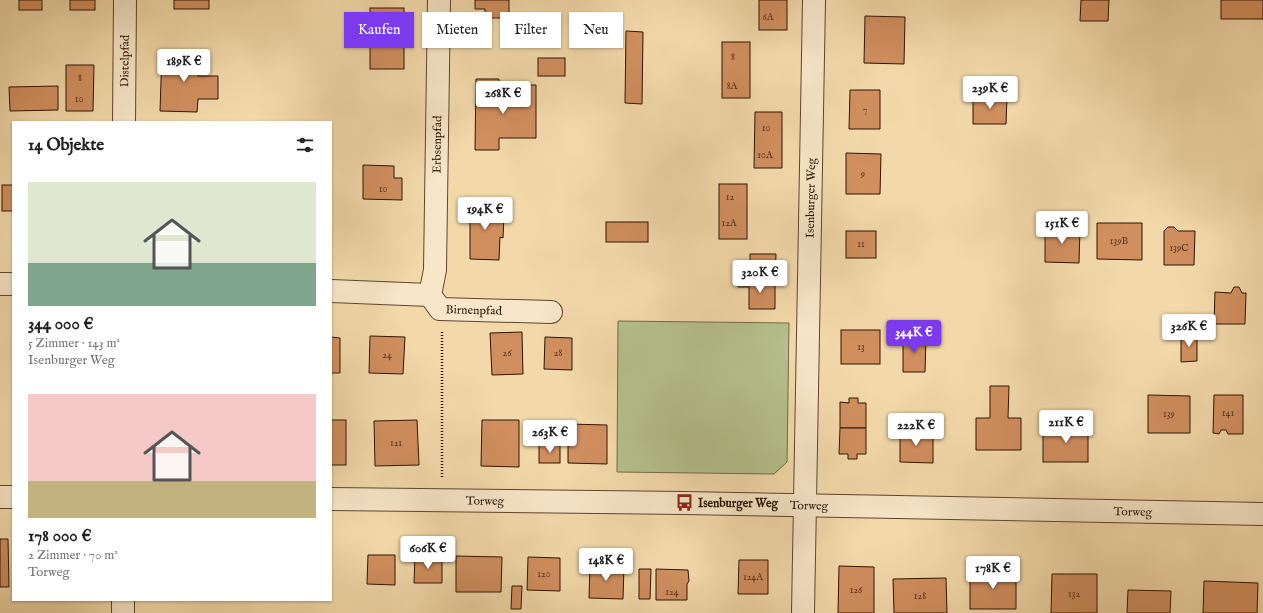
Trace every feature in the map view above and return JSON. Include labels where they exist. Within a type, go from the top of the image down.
[{"type":"street","name":"Distelpfad","points":[[124,121],[125,0]]},
{"type":"street","name":"Erbsenpfad","points":[[430,295],[435,270],[439,0]]},
{"type":"street","name":"Isenburger Weg","points":[[803,613],[814,0]]},
{"type":"street","points":[[0,284],[12,284]]},
{"type":"street","name":"Birnenpfad","points":[[332,291],[430,295],[440,309],[551,312]]},
{"type":"street","points":[[0,497],[12,497]]},
{"type":"street","name":"Torweg","points":[[332,499],[804,505],[1263,514]]},
{"type":"street","points":[[123,601],[123,613]]},
{"type":"path","points":[[442,327],[442,478]]},
{"type":"green space","points":[[618,321],[789,323],[787,462],[774,474],[617,472]]},
{"type":"building","points":[[19,0],[42,0],[42,10],[19,10]]},
{"type":"building","points":[[70,0],[95,0],[95,10],[70,10]]},
{"type":"building","points":[[174,0],[209,0],[209,9],[174,9]]},
{"type":"building","points":[[475,0],[509,0],[509,12],[500,12],[500,18],[492,18],[492,12],[485,12],[485,9],[475,9]]},
{"type":"building","points":[[759,0],[787,0],[787,30],[759,30]]},
{"type":"building","points":[[1081,0],[1109,0],[1108,21],[1080,21]]},
{"type":"building","points":[[1221,0],[1263,0],[1263,19],[1221,19]]},
{"type":"building","points":[[370,8],[404,8],[404,12],[370,12]]},
{"type":"building","points":[[865,16],[905,17],[904,64],[864,63]]},
{"type":"building","points":[[626,31],[643,32],[642,104],[625,103]]},
{"type":"building","points":[[722,42],[750,42],[750,98],[722,98]]},
{"type":"building","points":[[370,48],[404,48],[404,69],[370,69]]},
{"type":"building","points":[[162,51],[199,52],[198,76],[218,76],[218,99],[198,99],[197,112],[160,111]]},
{"type":"building","points":[[538,58],[565,58],[565,76],[538,76]]},
{"type":"building","points":[[66,65],[94,65],[93,111],[66,111]]},
{"type":"building","points":[[476,79],[499,79],[499,98],[522,98],[522,85],[536,85],[536,138],[499,138],[499,150],[475,150]]},
{"type":"building","points":[[58,86],[58,110],[10,111],[9,87]]},
{"type":"building","points":[[850,90],[880,90],[880,129],[849,129]]},
{"type":"building","points":[[973,95],[1007,97],[1006,124],[973,124]]},
{"type":"building","points":[[755,112],[782,112],[782,168],[754,168]]},
{"type":"building","points":[[846,153],[881,154],[880,194],[846,194]]},
{"type":"building","points":[[363,165],[394,166],[394,178],[402,178],[402,200],[363,199]]},
{"type":"building","points":[[719,184],[747,184],[747,239],[719,239]]},
{"type":"building","points":[[2,185],[12,185],[12,211],[2,211]]},
{"type":"building","points":[[473,199],[494,200],[494,215],[504,215],[503,238],[500,237],[499,260],[470,259],[470,215],[472,215]]},
{"type":"building","points":[[606,222],[648,222],[648,242],[606,242]]},
{"type":"building","points":[[1097,223],[1142,223],[1142,260],[1097,259]]},
{"type":"building","points":[[1045,227],[1080,228],[1079,263],[1045,262]]},
{"type":"building","points":[[1168,227],[1174,227],[1178,231],[1195,231],[1194,265],[1164,265],[1164,231]]},
{"type":"building","points":[[846,231],[876,231],[876,258],[846,258]]},
{"type":"building","points":[[750,254],[776,254],[775,282],[739,281],[739,275],[750,275]]},
{"type":"building","points":[[739,281],[775,282],[775,309],[749,309],[749,287],[738,287]]},
{"type":"building","points":[[1234,287],[1239,287],[1242,293],[1246,293],[1245,324],[1214,324],[1215,292],[1231,293]]},
{"type":"building","points":[[841,330],[880,330],[880,364],[841,364]]},
{"type":"building","points":[[522,332],[523,374],[492,375],[490,333]]},
{"type":"building","points":[[1181,335],[1197,335],[1197,361],[1181,362]]},
{"type":"building","points":[[370,336],[405,337],[403,374],[369,373]]},
{"type":"building","points":[[903,336],[926,336],[925,372],[903,372]]},
{"type":"building","points":[[332,337],[340,338],[340,373],[332,373]]},
{"type":"building","points":[[545,337],[572,338],[572,370],[544,369]]},
{"type":"building","points":[[990,386],[1009,386],[1008,418],[1021,418],[1021,450],[976,450],[976,418],[990,418]]},
{"type":"building","points":[[1148,395],[1190,396],[1190,433],[1148,433]]},
{"type":"building","points":[[1214,395],[1243,395],[1243,434],[1228,434],[1226,430],[1221,430],[1219,434],[1213,433]]},
{"type":"building","points":[[849,398],[858,398],[858,403],[866,403],[866,428],[840,428],[840,402],[849,403]]},
{"type":"building","points":[[332,420],[346,420],[346,465],[332,465]]},
{"type":"building","points":[[417,420],[419,465],[375,466],[374,421]]},
{"type":"building","points":[[482,420],[519,420],[519,467],[481,466]]},
{"type":"building","points":[[568,424],[607,425],[607,464],[568,463]]},
{"type":"building","points":[[1043,427],[1088,427],[1088,462],[1043,462]]},
{"type":"building","points":[[840,428],[866,428],[866,454],[857,454],[857,459],[848,459],[848,454],[839,454]]},
{"type":"building","points":[[903,430],[933,432],[933,463],[900,462],[900,431],[903,432]]},
{"type":"building","points":[[539,445],[560,445],[560,463],[539,463]]},
{"type":"building","points":[[0,539],[8,539],[9,587],[0,587]]},
{"type":"building","points":[[368,555],[395,555],[395,585],[367,584]]},
{"type":"building","points":[[415,556],[442,556],[442,583],[414,583]]},
{"type":"building","points":[[456,556],[502,557],[501,592],[456,592]]},
{"type":"building","points":[[528,557],[560,558],[560,591],[527,590]]},
{"type":"building","points":[[739,560],[768,560],[768,594],[738,594]]},
{"type":"building","points":[[590,565],[624,566],[623,599],[589,598]]},
{"type":"building","points":[[839,566],[874,567],[874,613],[838,613]]},
{"type":"building","points":[[639,569],[651,569],[650,599],[639,599]]},
{"type":"building","points":[[656,569],[688,570],[689,581],[687,584],[687,600],[656,600]]},
{"type":"building","points":[[970,570],[1016,571],[1016,609],[970,609]]},
{"type":"building","points":[[1052,574],[1097,574],[1097,613],[1051,613]]},
{"type":"building","points":[[946,578],[947,613],[894,613],[893,579]]},
{"type":"building","points":[[1204,581],[1258,583],[1257,613],[1203,613]]},
{"type":"building","points":[[512,586],[522,586],[521,609],[511,609]]},
{"type":"building","points":[[1128,590],[1171,591],[1170,613],[1127,613]]},
{"type":"place","name":"Isenburger Weg","points":[[685,503]]}]
